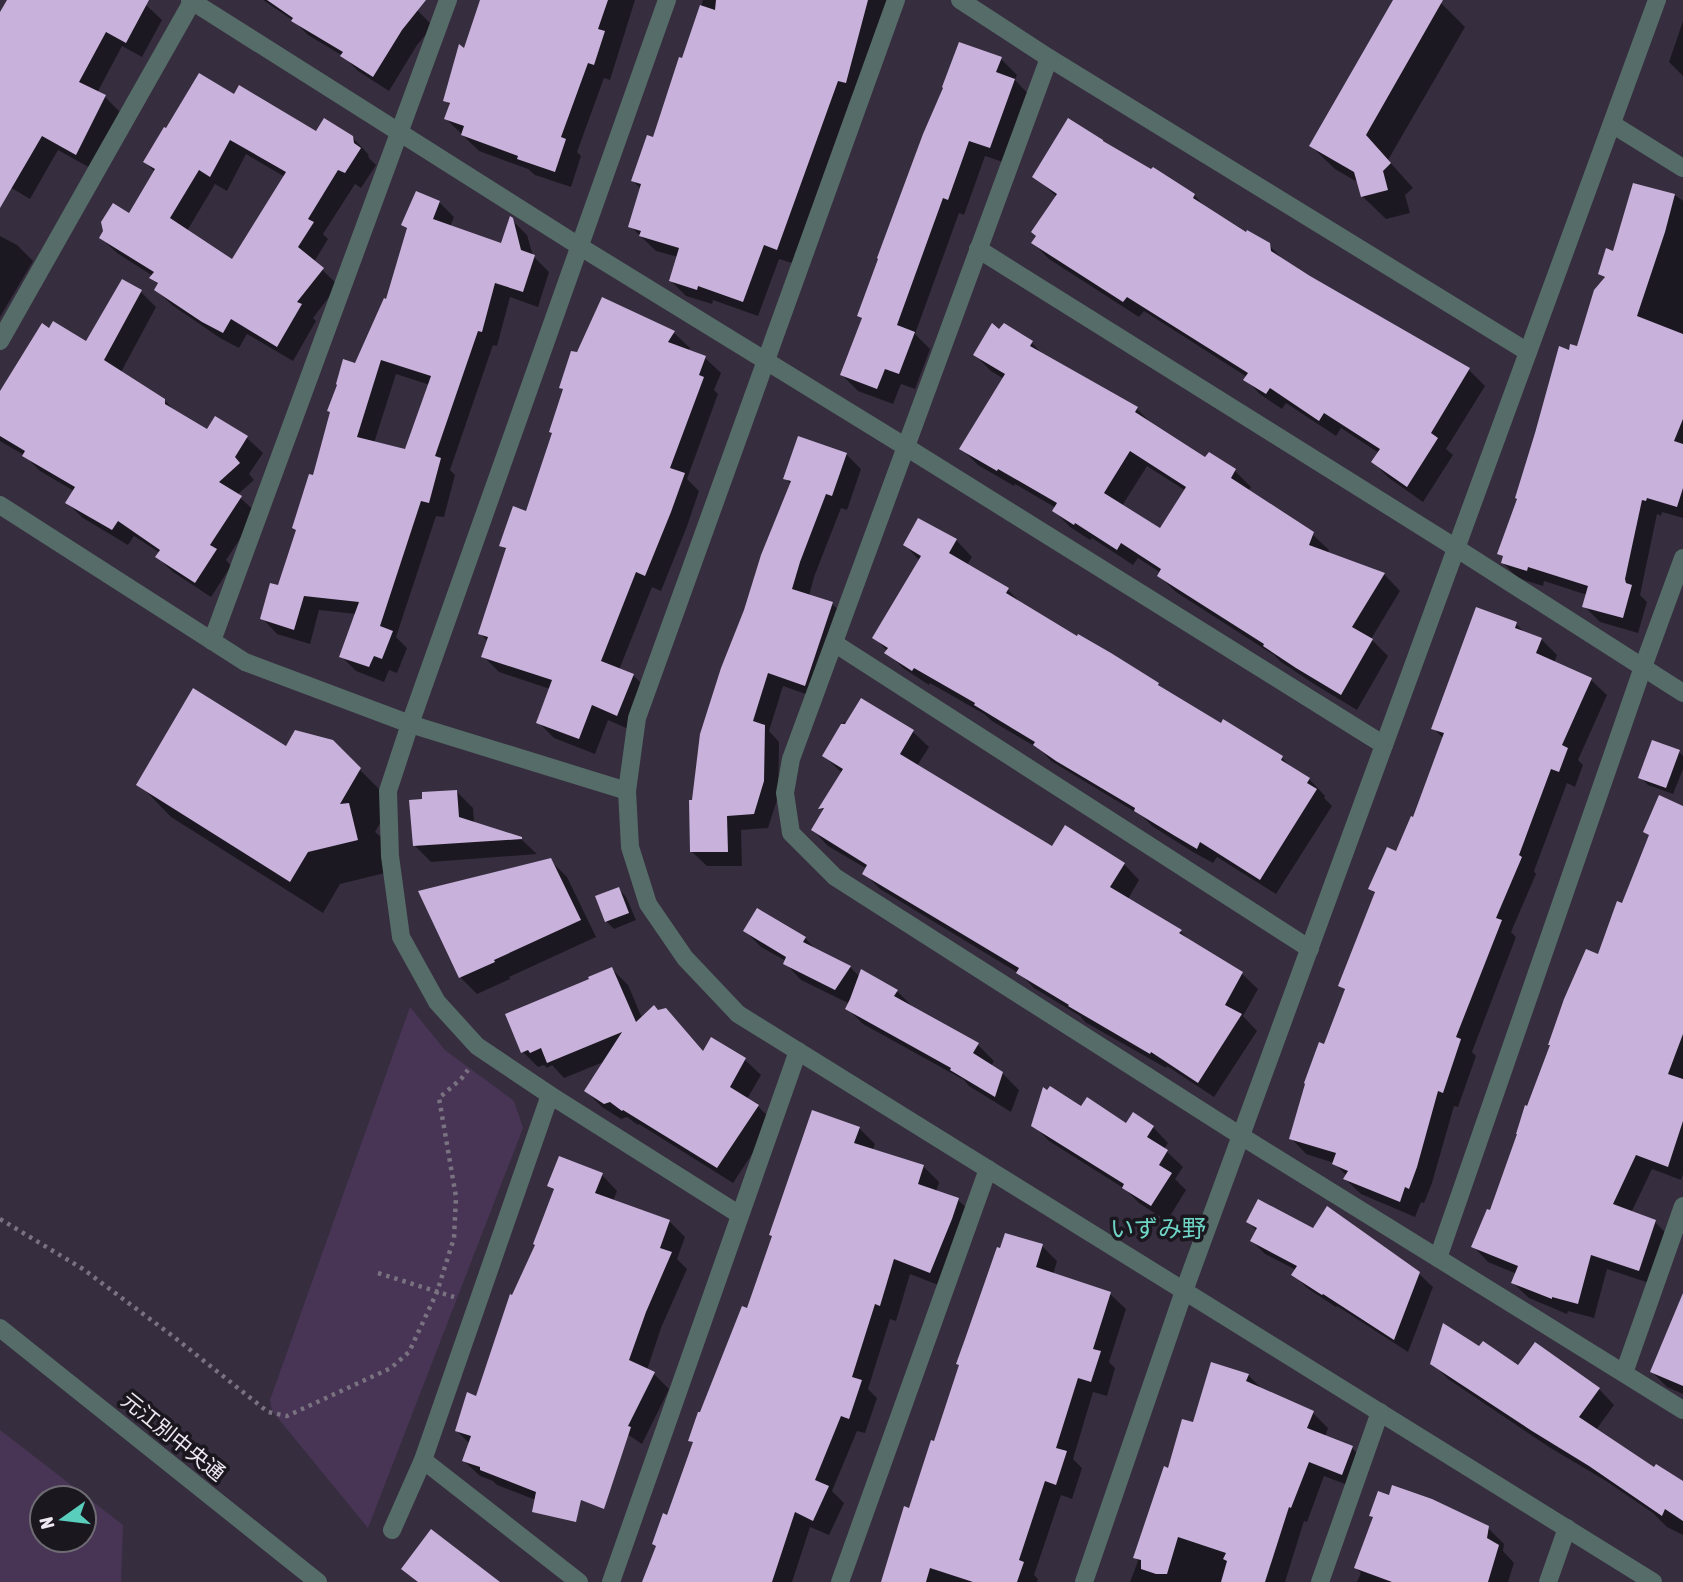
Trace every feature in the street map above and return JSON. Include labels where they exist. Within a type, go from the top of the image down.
[{"type":"street","points":[[0,341],[191,0],[579,246],[1384,745]]},
{"type":"street","points":[[212,641],[448,0]]},
{"type":"street","points":[[667,0],[388,791],[390,856],[401,937],[438,1002],[477,1046],[740,1215]]},
{"type":"street","points":[[896,0],[637,718],[627,791],[630,847],[648,904],[685,958],[738,1014],[1653,1582]]},
{"type":"street","points":[[960,0],[1049,58],[1528,352]]},
{"type":"street","points":[[1084,1582],[1184,1291],[1657,0]]},
{"type":"street","points":[[1049,58],[791,759],[785,793],[791,833],[835,877],[1241,1136],[1683,1410]]},
{"type":"street","points":[[1612,124],[1683,168]]},
{"type":"street","points":[[978,249],[1683,693]]},
{"type":"street","points":[[0,505],[245,662],[410,724],[627,791]]},
{"type":"street","points":[[1438,1258],[1683,558]]},
{"type":"street","points":[[834,643],[1310,949]]},
{"type":"street","points":[[611,1582],[798,1051]]},
{"type":"street","points":[[392,1530],[423,1460],[550,1095]]},
{"type":"street","points":[[840,1582],[988,1169]]},
{"type":"street","points":[[1623,1373],[1683,1206]]},
{"type":"street","name":"元江別中央通","points":[[0,1328],[318,1582]]},
{"type":"street","points":[[1320,1582],[1380,1412]]},
{"type":"street","points":[[423,1460],[579,1582]]},
{"type":"street","points":[[1548,1582],[1567,1528]]},
{"type":"path","points":[[0,1219],[83,1269],[268,1412],[287,1416],[391,1368],[409,1352],[437,1292],[454,1238],[456,1197],[439,1098],[461,1079],[473,1064]]},
{"type":"path","points":[[378,1273],[455,1298]]},
{"type":"shaded area","points":[[410,1007],[445,1050],[514,1101],[523,1128],[368,1528],[272,1411],[270,1400]]},
{"type":"shaded area","points":[[0,1430],[70,1484],[28,1484],[28,1554],[98,1554],[98,1506],[123,1525],[121,1582],[0,1582]]},
{"type":"building","points":[[7,0],[149,0],[126,43],[106,32],[79,82],[106,95],[76,155],[42,136],[0,208],[0,12]]},
{"type":"building","points":[[267,0],[426,0],[402,30],[373,77],[340,56],[343,52],[291,21],[293,18]]},
{"type":"building","points":[[480,0],[608,0],[598,29],[605,31],[594,65],[588,63],[561,137],[566,139],[555,172],[461,135],[464,126],[444,119],[450,103],[443,101],[459,44],[464,48]]},
{"type":"building","points":[[716,0],[868,0],[846,83],[838,81],[777,250],[764,245],[743,302],[698,286],[697,290],[669,281],[679,248],[639,236],[641,231],[628,227],[641,184],[631,181],[647,135],[653,137],[679,57],[682,58],[700,5],[715,10]]},
{"type":"building","points":[[1393,0],[1443,0],[1366,135],[1391,163],[1383,171],[1388,190],[1361,197],[1354,172],[1309,146]]},
{"type":"building","points":[[959,42],[1002,57],[996,72],[1015,79],[990,148],[969,141],[948,200],[943,198],[897,325],[915,332],[899,374],[885,369],[877,389],[840,375],[862,318],[857,316],[877,258]]},
{"type":"building","points":[[199,73],[234,94],[239,85],[316,131],[324,118],[353,136],[354,143],[361,148],[345,173],[338,170],[308,219],[314,222],[298,247],[324,268],[297,302],[302,304],[277,347],[231,319],[223,333],[202,322],[154,290],[158,283],[149,278],[154,272],[99,238],[103,231],[101,222],[113,203],[129,213],[155,169],[143,162],[164,127],[166,128]],"holes":[[[230,140],[286,172],[232,259],[170,218],[199,170],[210,177]]]},
{"type":"building","points":[[1068,118],[1195,194],[1193,198],[1246,232],[1247,230],[1270,243],[1271,251],[1310,276],[1470,368],[1431,433],[1438,438],[1407,487],[1371,462],[1380,449],[1324,413],[1319,421],[1270,388],[1266,394],[1243,380],[1248,373],[1127,297],[1123,302],[1031,243],[1036,236],[1031,232],[1057,194],[1032,177]]},
{"type":"building","points":[[1633,183],[1675,194],[1637,316],[1683,334],[1683,419],[1674,441],[1683,444],[1683,488],[1677,507],[1647,498],[1646,501],[1642,500],[1625,579],[1626,583],[1632,585],[1623,618],[1582,607],[1588,586],[1528,567],[1527,571],[1501,563],[1503,556],[1497,554],[1517,499],[1515,498],[1559,346],[1569,350],[1570,344],[1577,346],[1594,290],[1605,277],[1598,274],[1606,248],[1613,251]]},
{"type":"building","points":[[416,191],[440,201],[433,219],[501,243],[510,216],[513,218],[521,250],[535,255],[523,292],[495,283],[482,332],[478,331],[435,456],[441,458],[429,503],[421,501],[380,626],[393,631],[382,659],[374,656],[369,667],[339,657],[359,602],[304,596],[294,630],[260,619],[270,583],[278,585],[296,530],[292,528],[309,474],[313,475],[330,412],[327,411],[343,359],[355,363],[384,298],[386,299],[407,228],[401,225]],"holes":[[[381,360],[431,376],[405,449],[357,437]]]},
{"type":"building","points":[[122,279],[142,290],[104,360],[165,399],[165,404],[207,429],[215,416],[248,436],[235,457],[240,463],[219,482],[242,496],[210,545],[217,549],[195,583],[155,557],[160,550],[118,521],[112,530],[65,503],[75,487],[22,456],[25,451],[0,436],[0,391],[42,323],[49,328],[53,321],[86,341]]},
{"type":"building","points":[[602,297],[675,331],[668,342],[706,356],[699,375],[704,377],[670,468],[685,473],[645,576],[636,572],[601,661],[634,674],[617,716],[592,705],[579,739],[536,723],[552,680],[481,657],[488,637],[478,634],[506,548],[499,546],[513,506],[526,511],[552,433],[549,432],[563,389],[559,388],[571,351],[577,352]]},
{"type":"building","points":[[992,323],[999,329],[1004,323],[1033,341],[1030,346],[1138,407],[1135,412],[1205,457],[1209,452],[1236,469],[1231,478],[1314,532],[1309,545],[1385,573],[1352,627],[1373,639],[1341,695],[1157,576],[1161,569],[1121,543],[1117,550],[1052,511],[1057,503],[959,449],[1005,374],[973,355]],"holes":[[[1130,451],[1186,487],[1160,528],[1104,493]]]},
{"type":"building","points":[[798,436],[847,453],[832,496],[826,494],[792,589],[833,602],[805,686],[768,673],[753,721],[765,725],[764,781],[754,814],[727,816],[728,852],[690,852],[689,800],[692,800],[700,734],[761,555],[791,481],[783,479]]},
{"type":"building","points":[[918,518],[957,539],[949,553],[1009,588],[1006,593],[1077,636],[1078,634],[1111,653],[1221,723],[1223,719],[1283,756],[1281,760],[1310,778],[1307,783],[1317,789],[1260,880],[1200,842],[1197,849],[1175,836],[1134,811],[1135,808],[1056,761],[1033,745],[1035,742],[974,705],[975,703],[914,668],[912,671],[884,653],[888,648],[872,638],[921,556],[903,545]]},
{"type":"building","points":[[1476,607],[1517,622],[1515,628],[1542,638],[1536,653],[1592,678],[1562,745],[1568,748],[1559,772],[1551,769],[1519,855],[1522,857],[1496,918],[1502,920],[1456,1037],[1461,1039],[1443,1093],[1438,1091],[1417,1167],[1409,1189],[1405,1187],[1400,1202],[1343,1179],[1348,1171],[1332,1164],[1336,1153],[1289,1139],[1304,1083],[1319,1042],[1324,1044],[1345,989],[1338,986],[1375,892],[1368,889],[1387,847],[1396,851],[1411,816],[1413,817],[1444,733],[1431,729]]},
{"type":"building","points":[[193,688],[286,746],[295,730],[333,740],[361,768],[340,804],[349,803],[358,840],[308,852],[290,882],[136,785]]},
{"type":"building","points":[[861,698],[914,730],[900,754],[1052,846],[1065,825],[1125,863],[1110,887],[1182,930],[1179,933],[1243,972],[1225,1005],[1242,1014],[1198,1083],[1151,1052],[1150,1054],[1068,1006],[1016,973],[1019,968],[862,874],[867,865],[811,830],[824,808],[818,809],[843,769],[822,756]]},
{"type":"building","points":[[1652,740],[1680,750],[1666,788],[1638,778]]},
{"type":"building","points":[[457,790],[459,817],[522,839],[413,846],[409,800],[422,799],[422,792]]},
{"type":"building","points":[[1659,795],[1683,806],[1683,1034],[1668,1074],[1683,1079],[1683,1121],[1668,1167],[1636,1155],[1613,1204],[1656,1220],[1639,1271],[1591,1255],[1578,1304],[1552,1299],[1511,1283],[1518,1266],[1471,1247],[1487,1209],[1490,1210],[1564,999],[1586,949],[1598,954],[1617,901],[1622,903],[1649,835],[1643,832]]},
{"type":"building","points":[[551,858],[581,920],[459,978],[418,891]]},
{"type":"building","points":[[619,887],[629,913],[605,922],[595,896]]},
{"type":"building","points":[[757,908],[806,937],[803,942],[851,966],[835,990],[783,964],[786,957],[743,931]]},
{"type":"building","points":[[612,967],[636,1022],[654,1005],[658,1010],[666,1008],[703,1051],[711,1037],[746,1058],[730,1087],[759,1105],[717,1168],[610,1102],[604,1104],[584,1091],[622,1032],[547,1063],[541,1048],[530,1053],[528,1050],[521,1053],[505,1014]]},
{"type":"building","points":[[861,969],[898,990],[894,996],[979,1043],[973,1053],[1003,1072],[995,1097],[950,1070],[951,1068],[845,1009]]},
{"type":"building","points":[[1050,1086],[1081,1106],[1087,1097],[1126,1123],[1133,1112],[1154,1126],[1147,1137],[1168,1150],[1159,1165],[1172,1173],[1151,1206],[1122,1188],[1124,1184],[1031,1126],[1043,1087],[1047,1090]]},
{"type":"building","points":[[812,1110],[860,1127],[854,1143],[924,1165],[918,1184],[959,1198],[952,1219],[930,1273],[894,1259],[880,1306],[875,1304],[852,1377],[862,1380],[849,1419],[841,1416],[815,1480],[829,1486],[813,1521],[795,1512],[772,1582],[642,1582],[656,1546],[652,1544],[663,1513],[667,1515],[693,1442],[688,1441],[698,1412],[742,1306],[747,1308]]},
{"type":"building","points":[[559,1156],[603,1173],[595,1193],[670,1220],[660,1248],[672,1252],[629,1360],[655,1372],[628,1426],[631,1427],[604,1509],[581,1500],[576,1522],[532,1512],[536,1492],[462,1461],[471,1436],[455,1431],[467,1392],[476,1396],[510,1294],[512,1295],[535,1245],[533,1244],[554,1189],[547,1186]]},
{"type":"building","points":[[1258,1199],[1313,1228],[1327,1206],[1420,1272],[1394,1340],[1291,1275],[1297,1266],[1250,1241],[1257,1228],[1246,1222]]},
{"type":"building","points":[[1005,1233],[1043,1244],[1036,1267],[1111,1292],[1093,1349],[1101,1351],[1091,1382],[1078,1378],[1056,1448],[1067,1451],[1056,1485],[1045,1481],[1019,1560],[1024,1562],[1017,1582],[973,1582],[930,1568],[926,1582],[881,1582],[904,1506],[909,1508],[931,1440],[934,1441],[959,1365],[956,1364],[997,1247],[1000,1248]]},
{"type":"building","points":[[1683,1293],[1683,1386],[1650,1372]]},
{"type":"building","points":[[1443,1323],[1479,1346],[1483,1341],[1518,1365],[1535,1342],[1600,1388],[1579,1417],[1654,1467],[1656,1464],[1683,1481],[1683,1521],[1665,1509],[1662,1516],[1430,1364]]},
{"type":"building","points":[[1211,1362],[1249,1374],[1246,1381],[1314,1411],[1307,1428],[1353,1446],[1342,1475],[1309,1462],[1291,1508],[1289,1507],[1265,1582],[1221,1582],[1227,1561],[1223,1559],[1226,1553],[1178,1537],[1167,1574],[1141,1569],[1141,1560],[1133,1558],[1164,1466],[1168,1468],[1182,1419],[1193,1422]]},
{"type":"building","points":[[1392,1485],[1432,1499],[1489,1526],[1487,1538],[1499,1545],[1488,1582],[1392,1582],[1354,1568],[1373,1517],[1369,1516],[1378,1491],[1389,1495]]},
{"type":"building","points":[[431,1529],[500,1582],[418,1582],[401,1569]]},
{"type":"district","name":"いずみ野","points":[[1158,1229]]}]
